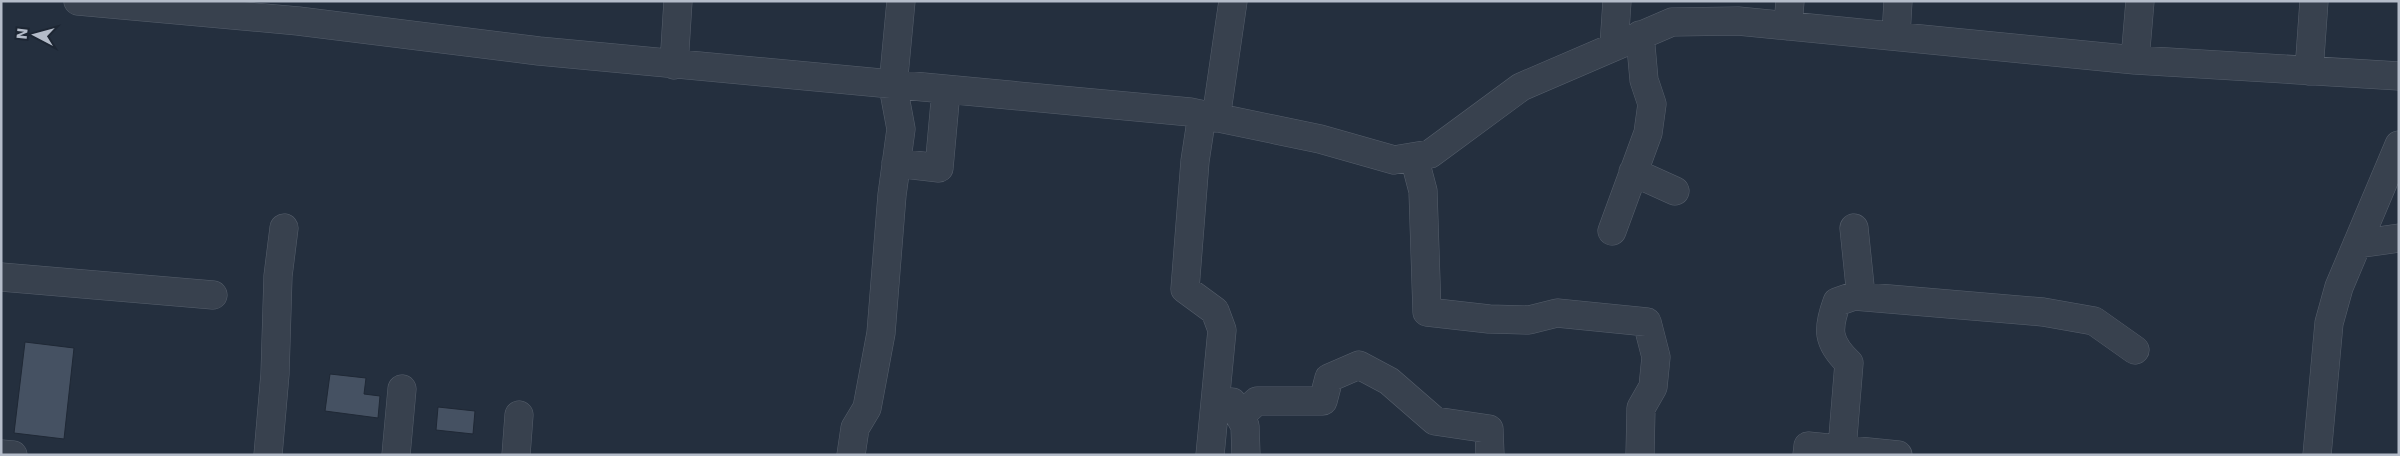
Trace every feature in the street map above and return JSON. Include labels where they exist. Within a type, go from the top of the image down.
[{"type":"street","points":[[78,1],[298,21],[539,51],[674,65],[1209,116],[1320,139],[1394,160],[1430,154],[1521,87],[1672,22],[1738,21],[1789,13],[1896,36],[2135,60],[2399,76]]},
{"type":"street","points":[[674,65],[678,1]]},
{"type":"street","points":[[851,455],[855,428],[868,408],[881,333],[896,163],[901,128],[894,86],[901,1]]},
{"type":"street","points":[[1210,455],[1222,330],[1215,311],[1185,290],[1195,161],[1209,116],[1233,1]]},
{"type":"street","points":[[1614,46],[1617,1]]},
{"type":"street","points":[[1896,36],[1898,1]]},
{"type":"street","points":[[2135,60],[2140,1]]},
{"type":"street","points":[[2308,71],[2314,1]]},
{"type":"street","points":[[1612,231],[1648,133],[1652,104],[1644,80],[1640,35]]},
{"type":"street","points":[[896,163],[939,168],[946,91]]},
{"type":"street","points":[[2316,455],[2329,323],[2339,286],[2399,145]]},
{"type":"street","points":[[1414,156],[1423,191],[1427,312],[1489,320],[1529,320],[1557,313],[1647,322],[1656,357],[1653,387],[1641,408],[1640,455]]},
{"type":"street","points":[[1633,172],[1675,191]]},
{"type":"street","points":[[268,455],[275,374],[278,276],[284,228]]},
{"type":"street","points":[[1854,228],[1861,296]]},
{"type":"street","points":[[2357,244],[2399,238]]},
{"type":"street","points":[[1,277],[213,295]]},
{"type":"street","points":[[1842,450],[1849,363],[1832,342],[1830,322],[1837,302],[1854,296],[2044,312],[2094,321],[2134,350]]},
{"type":"street","points":[[1240,416],[1256,401],[1324,401],[1329,378],[1359,364],[1389,381],[1435,421],[1489,430],[1490,455]]},
{"type":"street","points":[[1217,376],[1245,426],[1246,455]]},
{"type":"street","points":[[396,455],[402,389]]},
{"type":"street","points":[[516,455],[519,415]]},
{"type":"street","points":[[1807,455],[1808,446],[1898,455]]},
{"type":"street","points":[[1,454],[13,455]]},
{"type":"building","points":[[25,342],[74,348],[64,439],[14,433]]},
{"type":"building","points":[[330,374],[366,378],[364,394],[380,396],[378,418],[325,411]]},
{"type":"building","points":[[438,407],[475,411],[473,434],[436,430]]}]
